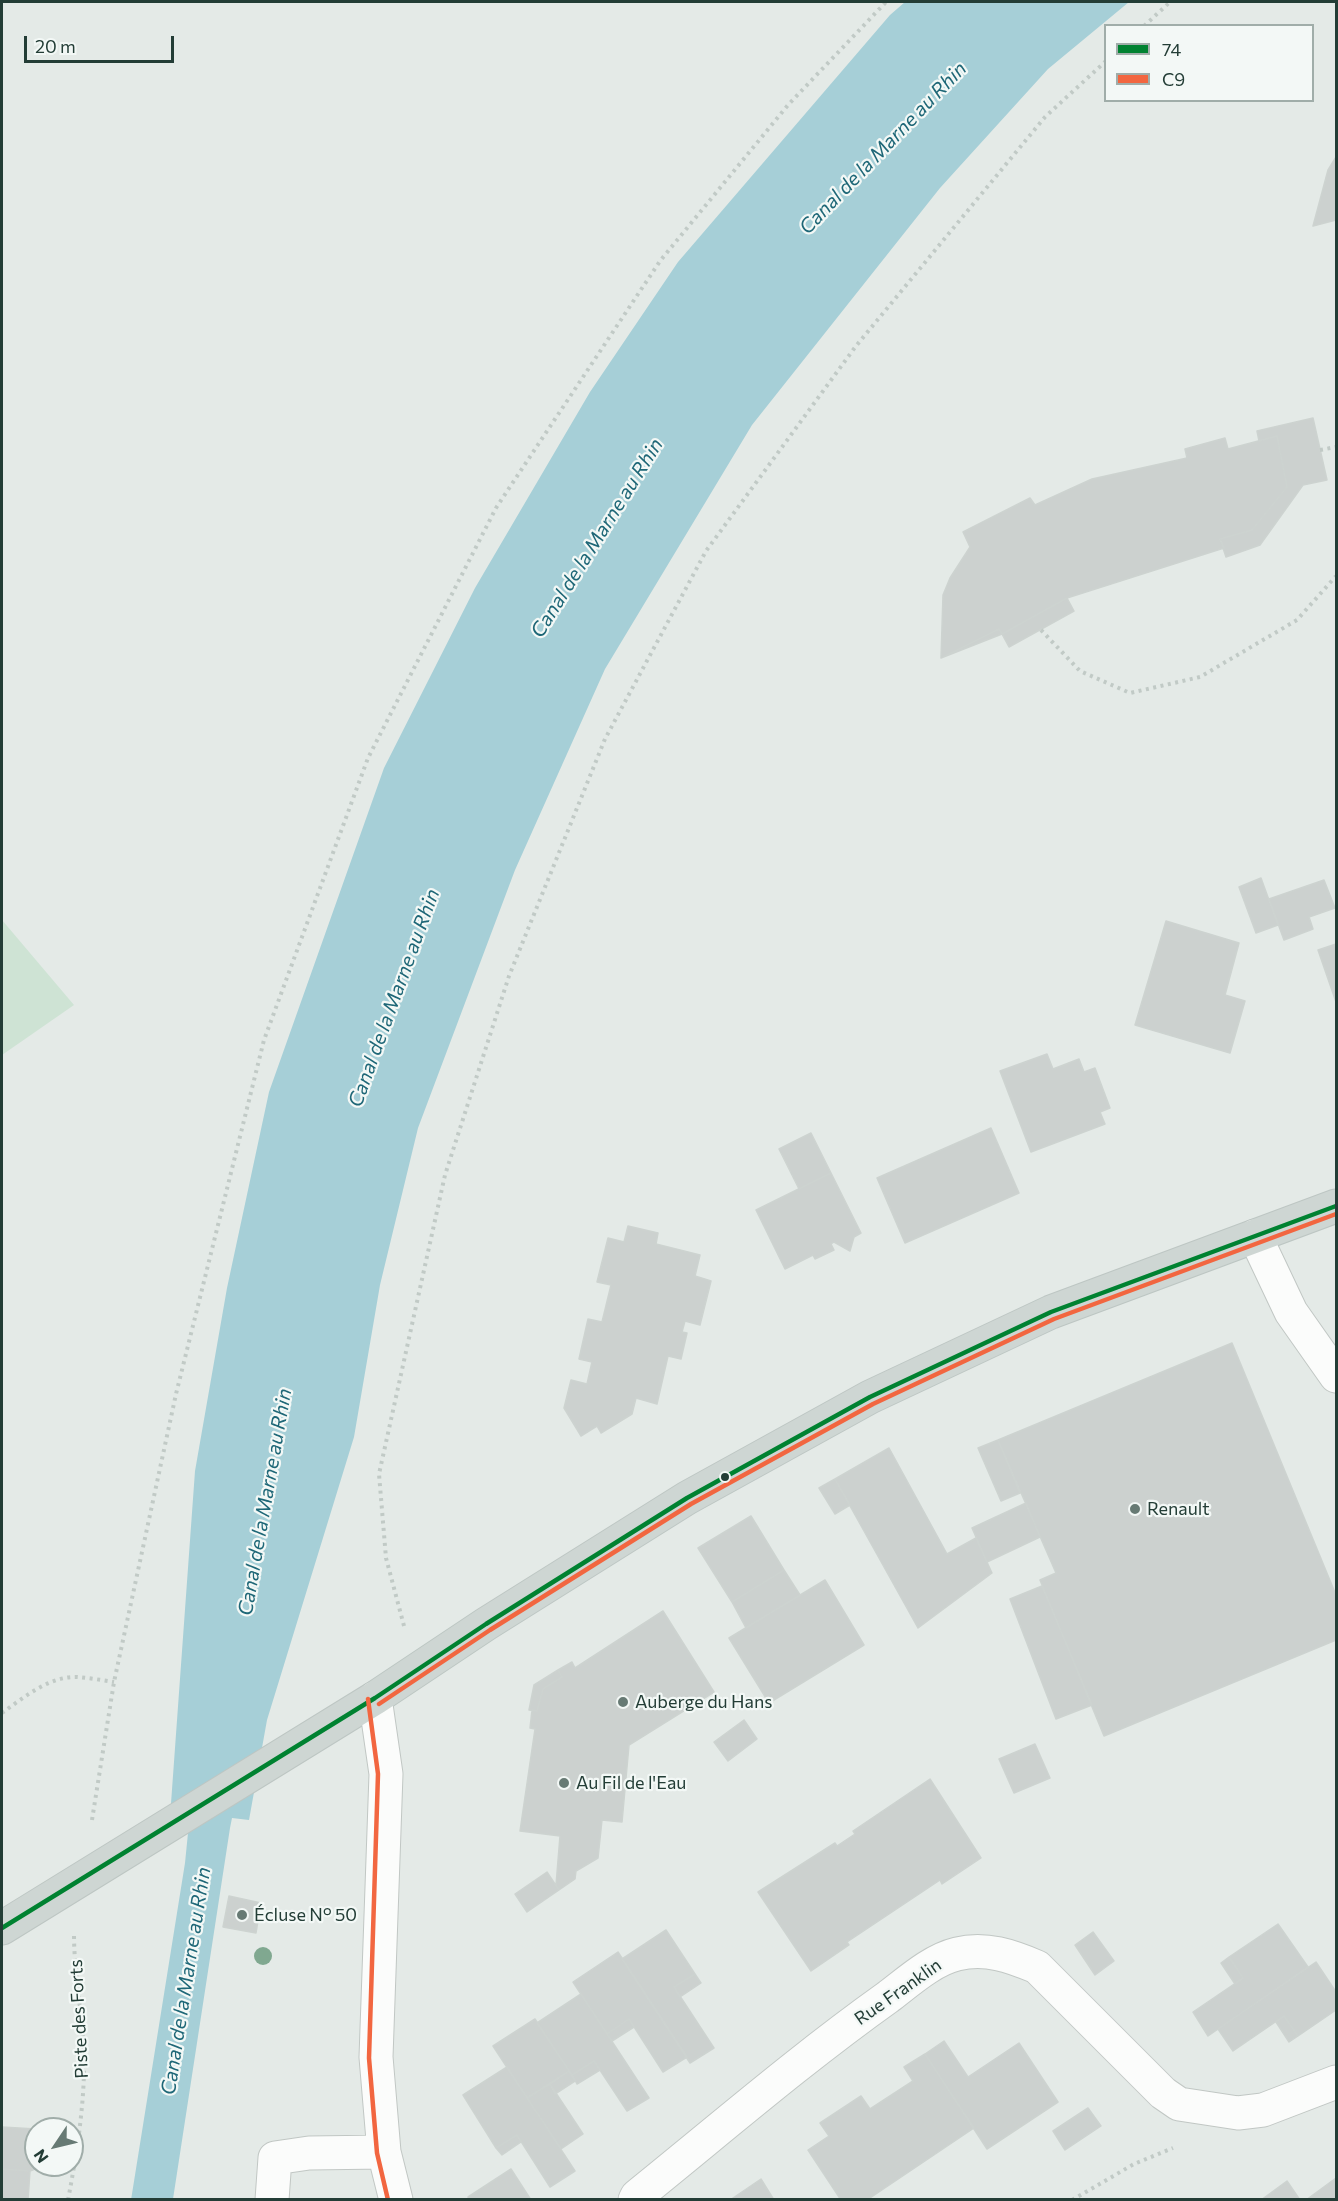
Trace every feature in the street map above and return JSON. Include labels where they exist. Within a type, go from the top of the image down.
[{"type":"main road","points":[[2,1928],[375,1698],[420,1667],[687,1498],[870,1397],[1051,1312],[1336,1206]]},
{"type":"street","points":[[1255,1236],[1291,1312],[1336,1376]]},
{"type":"street","points":[[375,1698],[386,1774],[376,2057],[384,2152],[396,2199]]},
{"type":"street","name":"Rue Franklin","points":[[635,2199],[861,2016],[933,1964],[956,1954],[985,1951],[1011,1956],[1037,1967],[1163,2093],[1179,2104],[1238,2113],[1263,2110],[1336,2082]]},
{"type":"street","points":[[272,2199],[274,2158],[309,2153],[384,2152]]},
{"type":"path","points":[[93,1813],[114,1682],[176,1394],[264,1040],[368,758],[496,508],[660,261],[788,105],[886,2]]},
{"type":"path","points":[[1146,24],[1170,2]]},
{"type":"path","points":[[420,1667],[405,1629],[386,1558],[379,1474],[445,1175],[509,976],[605,739],[706,551],[856,346],[1045,117],[1104,63]]},
{"type":"path","points":[[1320,450],[1336,447]]},
{"type":"path","points":[[1041,630],[1080,671],[1130,693],[1200,677],[1297,620],[1336,576]]},
{"type":"path","points":[[2,1713],[32,1692],[56,1681],[74,1677],[114,1682]]},
{"type":"path","name":"Piste des Forts","points":[[68,2199],[75,2165],[84,2072],[75,1928]]},
{"type":"path","points":[[1072,2199],[1134,2164],[1177,2146]]},
{"type":"green space","points":[[2,920],[74,1005],[2,1055]]},
{"type":"water","name":"Canal de la Marne au Rhin","points":[[905,2],[1129,2],[1048,69],[940,188],[752,425],[605,669],[515,870],[418,1128],[380,1285],[354,1437],[267,1720],[249,1820],[232,1818],[173,2199],[131,2200],[188,1833],[169,1831],[195,1471],[227,1288],[269,1092],[384,768],[475,588],[590,392],[678,262],[890,15]]},
{"type":"building","points":[[1336,157],[1336,220],[1313,226],[1328,170]]},
{"type":"building","points":[[1313,418],[1327,480],[1303,485],[1260,545],[1226,557],[1220,539],[1252,530],[1287,487],[1277,436],[1259,441],[1257,431]]},
{"type":"building","points":[[1277,436],[1287,487],[1252,530],[1220,539],[1224,548],[1067,598],[1002,634],[999,629],[941,658],[943,595],[950,578],[970,547],[963,532],[1030,498],[1035,505],[1092,479],[1187,458],[1185,449],[1225,438],[1228,449]]},
{"type":"building","points":[[1067,598],[1074,611],[1009,647],[1002,634]]},
{"type":"building","points":[[999,629],[1002,634],[941,658]]},
{"type":"building","points":[[1261,878],[1278,925],[1256,933],[1239,887]]},
{"type":"building","points":[[1324,880],[1335,908],[1309,917],[1313,929],[1284,940],[1269,899]]},
{"type":"building","points":[[1166,921],[1239,943],[1225,995],[1245,1001],[1230,1053],[1135,1025]]},
{"type":"building","points":[[1336,944],[1336,1002],[1318,950]]},
{"type":"building","points":[[1047,1054],[1053,1069],[1079,1059],[1084,1072],[1095,1068],[1110,1108],[1100,1112],[1105,1124],[1031,1152],[1000,1071]]},
{"type":"building","points":[[991,1128],[1019,1193],[905,1243],[877,1178]]},
{"type":"building","points":[[811,1133],[831,1173],[799,1189],[779,1149]]},
{"type":"building","points":[[831,1173],[861,1233],[854,1237],[850,1251],[834,1242],[831,1244],[834,1250],[815,1259],[813,1255],[785,1269],[756,1210]]},
{"type":"building","points":[[628,1226],[658,1233],[656,1244],[700,1255],[695,1276],[711,1281],[700,1325],[685,1321],[682,1332],[687,1333],[681,1359],[668,1356],[657,1404],[636,1398],[632,1414],[601,1433],[597,1426],[581,1436],[564,1408],[571,1380],[587,1384],[592,1362],[579,1359],[588,1319],[602,1322],[611,1285],[597,1282],[608,1238],[624,1242]]},
{"type":"building","points":[[1232,1343],[1336,1595],[1336,1640],[1104,1736],[1040,1580],[1056,1573],[998,1440]]},
{"type":"building","points":[[998,1440],[1020,1493],[1001,1501],[978,1448]]},
{"type":"building","points":[[889,1448],[947,1554],[976,1538],[992,1573],[918,1628],[835,1479]]},
{"type":"building","points":[[835,1479],[850,1505],[835,1514],[819,1488]]},
{"type":"building","points":[[1026,1503],[1040,1537],[987,1562],[972,1528]]},
{"type":"building","points":[[751,1516],[784,1570],[732,1602],[698,1548]]},
{"type":"building","points":[[784,1570],[800,1595],[746,1628],[732,1602]]},
{"type":"building","points":[[825,1580],[864,1645],[769,1703],[729,1638]]},
{"type":"building","points":[[1042,1586],[1092,1705],[1056,1719],[1010,1599]]},
{"type":"building","points":[[663,1611],[714,1692],[629,1745],[622,1822],[602,1820],[598,1858],[576,1871],[575,1879],[559,1890],[556,1885],[560,1836],[520,1831],[535,1729],[530,1728],[532,1710],[537,1711],[543,1689],[562,1677],[558,1670],[572,1662],[575,1668]]},
{"type":"building","points":[[558,1670],[562,1677],[543,1689],[537,1711],[529,1710],[534,1685]]},
{"type":"building","points":[[744,1720],[757,1739],[728,1761],[714,1742]]},
{"type":"building","points":[[1035,1744],[1050,1778],[1014,1793],[999,1759]]},
{"type":"building","points":[[930,1779],[981,1858],[942,1884],[940,1880],[847,1942],[849,1945],[811,1971],[758,1892],[835,1843],[837,1846],[855,1834],[853,1831]]},
{"type":"building","points":[[547,1872],[559,1890],[527,1912],[515,1894]]},
{"type":"building","name":"Écluse N° 50","points":[[229,1896],[261,1903],[256,1933],[223,1927]]},
{"type":"building","points":[[1278,1924],[1308,1967],[1208,2036],[1193,2012],[1243,1978],[1229,1957]]},
{"type":"building","points":[[666,1930],[695,1974],[674,1987],[714,2048],[690,2063],[622,1959]]},
{"type":"building","points":[[1093,1932],[1114,1961],[1095,1975],[1075,1945]]},
{"type":"building","points":[[618,1952],[687,2057],[663,2072],[629,2019],[607,2034],[573,1982]]},
{"type":"building","points":[[1229,1957],[1243,1978],[1235,1984],[1221,1963]]},
{"type":"building","points":[[1316,1962],[1336,1992],[1336,2010],[1298,2036],[1284,2016],[1233,2051],[1218,2029]]},
{"type":"building","points":[[695,1974],[701,1983],[680,1997],[674,1987]]},
{"type":"building","points":[[581,1994],[649,2098],[627,2111],[594,2061],[572,2075],[537,2023]]},
{"type":"building","points":[[1284,2016],[1298,2036],[1289,2042],[1276,2022]]},
{"type":"building","points":[[535,2019],[569,2071],[527,2098],[493,2046]]},
{"type":"building","points":[[629,2019],[634,2027],[612,2041],[607,2034]]},
{"type":"building","points":[[944,2041],[968,2077],[1019,2043],[1058,2102],[987,2149],[925,2054]]},
{"type":"building","points":[[925,2054],[974,2128],[867,2200],[841,2200],[808,2150],[829,2136],[820,2123],[861,2096],[870,2109],[913,2081],[904,2067]]},
{"type":"building","points":[[594,2061],[600,2070],[577,2084],[572,2075]]},
{"type":"building","points":[[507,2067],[575,2171],[550,2187],[517,2135],[496,2148],[463,2095]]},
{"type":"building","points":[[569,2071],[575,2081],[555,2094],[550,2084]]},
{"type":"building","points":[[550,2084],[583,2134],[561,2149],[527,2098]]},
{"type":"building","points":[[1088,2108],[1101,2126],[1065,2150],[1053,2131]]},
{"type":"building","points":[[2,2127],[24,2128],[24,2171],[2,2169]]},
{"type":"building","points":[[517,2135],[521,2142],[502,2155],[496,2148]]},
{"type":"building","points":[[2,2169],[24,2171],[24,2177],[30,2177],[28,2200],[2,2200]]},
{"type":"building","points":[[511,2169],[531,2200],[470,2200],[468,2197]]},
{"type":"building","points":[[1336,2178],[1336,2200],[1306,2200]]},
{"type":"building","points":[[761,2179],[774,2200],[730,2200]]},
{"type":"building","points":[[1287,2181],[1300,2200],[1261,2200]]},
{"type":"transit line","name":"74","points":[[2,1928],[375,1698],[486,1624],[687,1498],[870,1397],[1051,1312],[1336,1206]]},
{"type":"transit line","name":"C9","points":[[379,1704],[490,1630],[691,1504],[873,1404],[1054,1319],[1336,1214]]},
{"type":"transit line","name":"C9","points":[[368,1699],[378,1774],[369,2058],[377,2153],[388,2200]]},
{"type":"place","name":"Renault","points":[[1135,1509]]},
{"type":"place","name":"Auberge du Hans","points":[[623,1702]]},
{"type":"place","name":"Au Fil de l'Eau","points":[[564,1783]]},
{"type":"place","name":"Écluse N° 50","points":[[242,1915]]}]
